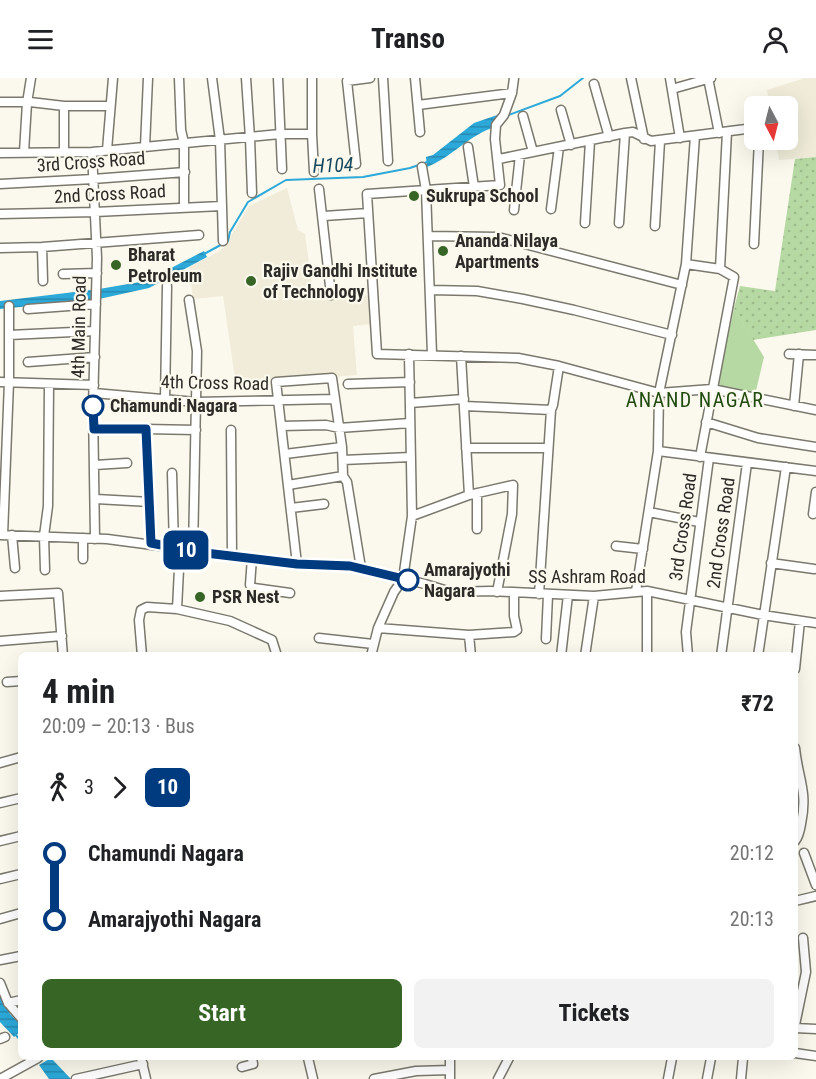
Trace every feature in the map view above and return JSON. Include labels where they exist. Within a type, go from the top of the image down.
[{"type":"street","points":[[24,152],[31,78]]},
{"type":"street","points":[[106,150],[113,78]]},
{"type":"street","points":[[145,147],[149,78]]},
{"type":"street","points":[[179,78],[181,130],[184,143],[184,207]]},
{"type":"street","points":[[212,78],[220,140],[223,241]]},
{"type":"street","points":[[246,78],[252,193]]},
{"type":"street","points":[[278,78],[282,169]]},
{"type":"street","points":[[312,78],[314,172]]},
{"type":"street","points":[[356,164],[347,81],[370,78]]},
{"type":"street","points":[[383,78],[388,161]]},
{"type":"street","points":[[415,78],[420,132]]},
{"type":"street","points":[[515,78],[502,118],[496,125],[495,139],[499,159],[500,185],[367,194],[377,354],[518,358],[559,366],[659,393],[712,389],[816,410]]},
{"type":"street","points":[[631,78],[644,139]]},
{"type":"street","points":[[670,78],[680,138]]},
{"type":"street","points":[[672,89],[709,78],[723,132],[720,269],[686,264]]},
{"type":"street","points":[[594,84],[609,136]]},
{"type":"street","points":[[418,105],[512,93]]},
{"type":"street","points":[[0,102],[110,106]]},
{"type":"street","points":[[64,106],[64,152]]},
{"type":"street","points":[[561,110],[571,145]]},
{"type":"street","points":[[523,116],[533,152]]},
{"type":"street","points":[[499,159],[633,132],[644,139],[660,141],[744,129]]},
{"type":"street","points":[[619,223],[625,133]]},
{"type":"street","points":[[0,153],[92,152],[280,134],[312,134]]},
{"type":"street","points":[[636,591],[658,451],[659,393],[686,264],[695,136]]},
{"type":"street","points":[[585,223],[590,141]]},
{"type":"street","points":[[655,226],[660,141]]},
{"type":"street","points":[[468,147],[474,187]]},
{"type":"street","points":[[551,209],[559,147]]},
{"type":"street","points":[[754,244],[759,150]]},
{"type":"street","name":"4th Main Road","points":[[92,152],[96,273],[95,539]]},
{"type":"street","points":[[514,210],[519,155]]},
{"type":"street","points":[[422,167],[426,190],[432,354]]},
{"type":"street","name":"3rd Cross Road","points":[[0,184],[185,172]]},
{"type":"street","points":[[319,189],[324,216],[331,295]]},
{"type":"street","name":"2nd Cross Road","points":[[0,214],[95,213],[222,206]]},
{"type":"street","points":[[324,216],[368,213]]},
{"type":"street","points":[[0,248],[199,235]]},
{"type":"street","points":[[428,236],[498,237],[682,285]]},
{"type":"street","points":[[42,247],[43,281]]},
{"type":"street","name":"3rd Cross Road","points":[[688,652],[686,632],[699,522],[706,422],[720,340],[734,283],[734,277],[720,269]]},
{"type":"street","points":[[63,274],[96,273]]},
{"type":"street","points":[[165,400],[167,286]]},
{"type":"street","points":[[431,290],[477,291],[523,299],[672,335]]},
{"type":"street","points":[[189,300],[197,351],[193,551]]},
{"type":"street","points":[[28,309],[96,304]]},
{"type":"street","points":[[9,306],[3,473],[5,535],[15,568]]},
{"type":"street","points":[[9,335],[95,331]]},
{"type":"street","points":[[372,652],[378,628],[394,592],[403,579],[412,516],[409,354]]},
{"type":"street","points":[[789,354],[816,355]]},
{"type":"street","points":[[794,406],[799,354]]},
{"type":"street","points":[[461,356],[466,448],[477,528]]},
{"type":"street","points":[[28,363],[94,357]]},
{"type":"street","points":[[546,639],[543,595],[548,448],[551,410],[554,405],[559,366]]},
{"type":"street","points":[[297,564],[276,382],[332,378],[344,476],[349,492],[361,568]]},
{"type":"street","name":"4th Cross Road","points":[[5,382],[49,384],[196,402],[336,399]]},
{"type":"street","points":[[348,384],[410,382]]},
{"type":"street","points":[[45,570],[44,536],[48,506],[50,448],[49,384]]},
{"type":"street","points":[[410,402],[464,402],[551,410]]},
{"type":"street","points":[[706,422],[758,438],[816,447]]},
{"type":"street","points":[[281,426],[326,425],[339,428],[410,423]]},
{"type":"street","points":[[94,429],[196,430]]},
{"type":"street","points":[[146,429],[151,543]]},
{"type":"street","points":[[231,430],[232,556]]},
{"type":"street","points":[[285,454],[342,447]]},
{"type":"street","points":[[466,448],[548,448]]},
{"type":"street","points":[[658,451],[816,471]]},
{"type":"street","points":[[343,460],[411,457]]},
{"type":"street","points":[[95,465],[127,463]]},
{"type":"street","name":"2nd Cross Road","points":[[721,652],[747,463]]},
{"type":"street","points":[[758,652],[786,467]]},
{"type":"street","points":[[172,473],[177,548],[177,609]]},
{"type":"street","points":[[288,485],[344,476]]},
{"type":"street","points":[[412,516],[473,494],[513,485],[512,514],[497,592]]},
{"type":"street","points":[[813,514],[816,492]]},
{"type":"street","points":[[96,499],[150,502]]},
{"type":"street","points":[[291,508],[324,504]]},
{"type":"street","points":[[649,512],[699,522]]},
{"type":"street","name":"SS Ashram Road","points":[[5,535],[151,543],[193,551],[297,564],[350,566],[451,592],[594,596],[646,591],[763,615],[816,623]]},
{"type":"street","points":[[83,538],[83,559]]},
{"type":"street","points":[[616,546],[644,549]]},
{"type":"street","points":[[252,558],[250,585],[254,588],[290,593]]},
{"type":"street","points":[[771,563],[814,569]]},
{"type":"street","points":[[646,591],[647,652]]},
{"type":"street","points":[[0,596],[58,593],[63,652]]},
{"type":"street","points":[[378,628],[469,635],[516,631],[513,616],[514,593]]},
{"type":"street","points":[[561,652],[568,595]]},
{"type":"street","points":[[586,652],[594,596]]},
{"type":"street","points":[[142,652],[139,620],[141,610],[147,607],[177,609],[230,621],[272,640],[276,652]]},
{"type":"street","points":[[797,652],[800,621]]},
{"type":"street","points":[[469,635],[471,652]]},
{"type":"street","points":[[0,641],[62,636]]},
{"type":"street","points":[[319,638],[374,644]]},
{"type":"street","points":[[7,682],[18,681]]},
{"type":"street","points":[[0,763],[18,759]]},
{"type":"street","points":[[798,770],[803,784],[805,808],[798,838]]},
{"type":"street","points":[[0,803],[18,799]]},
{"type":"street","points":[[0,841],[18,837]]},
{"type":"street","points":[[804,853],[816,885]]},
{"type":"street","points":[[0,879],[18,875]]},
{"type":"street","points":[[798,900],[816,896]]},
{"type":"street","points":[[0,919],[18,914]]},
{"type":"street","points":[[798,1011],[806,972],[803,938]]},
{"type":"street","points":[[0,960],[18,957]]},
{"type":"street","points":[[0,983],[9,1004],[18,1014]]},
{"type":"street","points":[[9,1004],[18,1001]]},
{"type":"street","points":[[798,1026],[816,1029]]},
{"type":"street","points":[[798,1053],[816,1056]]},
{"type":"street","points":[[0,1079],[34,1060]]},
{"type":"street","points":[[242,1067],[253,1064],[252,1060]]},
{"type":"street","points":[[308,1060],[311,1078]]},
{"type":"street","points":[[498,1079],[508,1060]]},
{"type":"street","points":[[668,1079],[672,1060]]},
{"type":"street","points":[[707,1079],[711,1060]]},
{"type":"street","points":[[741,1079],[743,1060]]},
{"type":"street","points":[[76,1079],[142,1061],[146,1079]]},
{"type":"street","points":[[374,1079],[450,1074]]},
{"type":"shaded area","points":[[805,78],[816,78],[816,157],[779,160],[777,150],[798,150],[798,96],[768,96],[767,90]]},
{"type":"shaded area","name":"Rajiv Gandhi Institute of Technology","points":[[287,188],[298,230],[305,234],[314,300],[369,295],[372,324],[353,326],[357,375],[236,385],[223,296],[193,299],[189,267],[218,252],[228,244],[249,206]]},
{"type":"green space","points":[[816,157],[816,330],[753,340],[734,308],[740,286],[775,291],[795,159]]},
{"type":"green space","points":[[734,308],[764,357],[755,395],[717,387]]},
{"type":"water","points":[[503,113],[495,127],[477,135],[445,158],[427,167],[426,157],[433,155],[474,123]]},
{"type":"water","points":[[204,251],[207,257],[149,288],[99,299],[99,289],[146,281]]},
{"type":"water","points":[[91,290],[92,302],[0,309],[0,301]]},
{"type":"water","points":[[0,992],[10,1014],[18,1022],[18,1034],[14,1037],[0,1022]]},
{"type":"water","points":[[48,1060],[53,1060],[71,1079],[49,1079],[39,1065]]},
{"type":"waterway","name":"H104","points":[[506,116],[560,96],[583,78]]},
{"type":"waterway","name":"H104","points":[[204,254],[228,241],[230,232],[248,202],[286,180],[363,177],[410,168],[430,161]]},
{"type":"waterway","points":[[15,1034],[18,1038]]},
{"type":"bus line","name":"10","points":[[93,406],[94,429],[146,429],[151,543],[197,552],[297,564],[350,566],[408,580]]},
{"type":"place","name":"Sukrupa School","points":[[414,196]]},
{"type":"place","name":"Ananda Nilaya Apartments","points":[[443,251]]},
{"type":"place","name":"Bharat Petroleum","points":[[116,265]]},
{"type":"place","name":"Rajiv Gandhi Institute of Technology","points":[[251,281]]},
{"type":"place","name":"Chamundi Nagara","points":[[93,406]]},
{"type":"place","name":"Amarajyothi Nagara","points":[[408,580]]},
{"type":"place","name":"PSR Nest","points":[[200,597]]},
{"type":"district","name":"ANAND NAGAR","points":[[695,400]]}]
